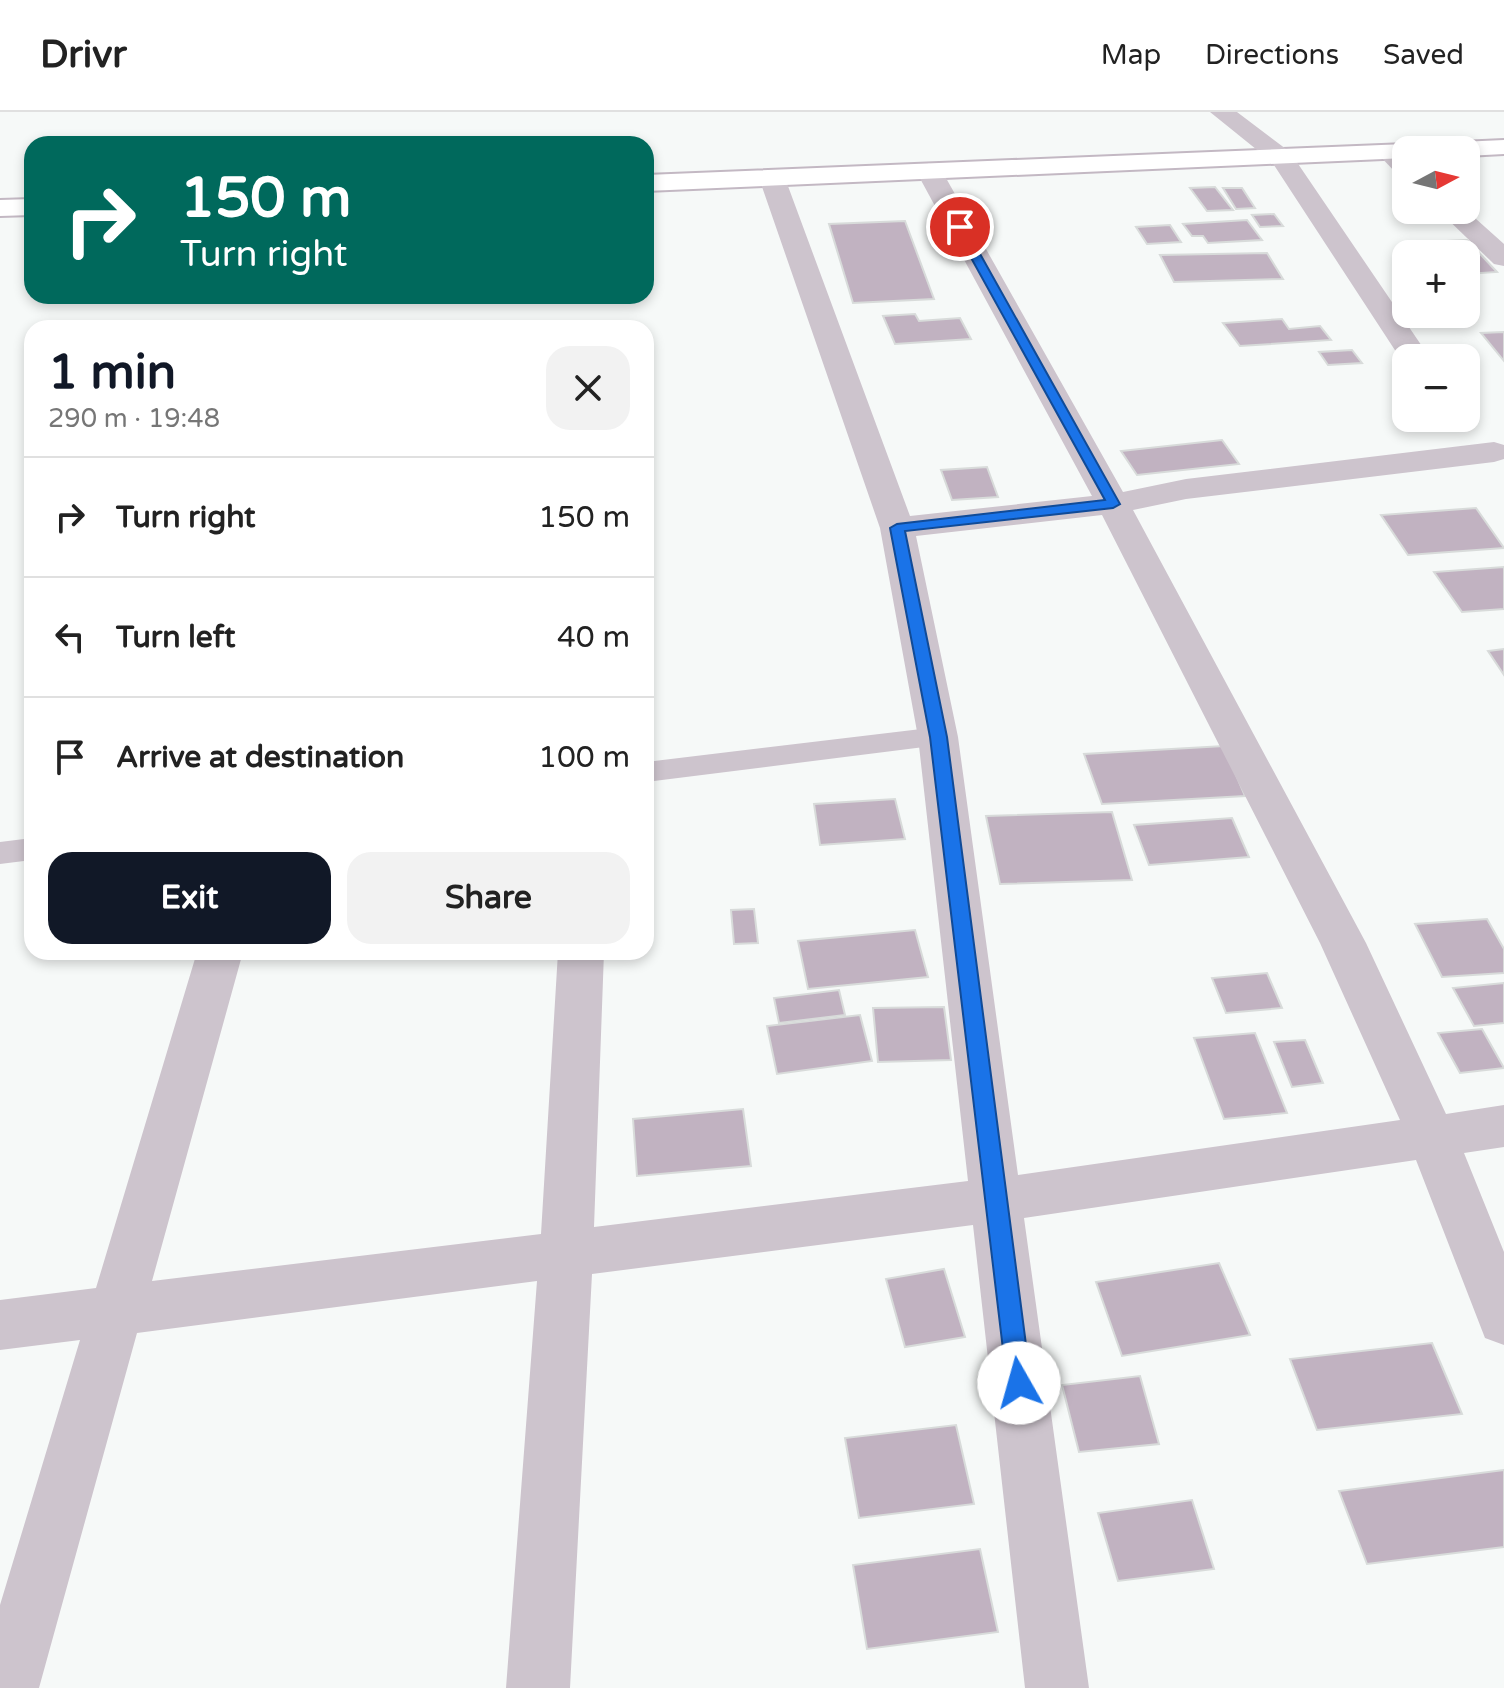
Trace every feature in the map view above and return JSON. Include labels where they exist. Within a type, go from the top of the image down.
[{"type":"street","points":[[1222,112],[1281,157],[1406,344]]},
{"type":"street","points":[[1480,148],[1504,147]]},
{"type":"street","points":[[654,183],[1281,157],[1392,157]]},
{"type":"street","points":[[929,171],[1113,504],[1343,943],[1433,1138],[1504,1320]]},
{"type":"street","points":[[772,178],[897,528],[938,737],[1057,1688]]},
{"type":"street","points":[[0,208],[24,207]]},
{"type":"street","points":[[1466,224],[1504,258]]},
{"type":"street","points":[[897,528],[1113,504],[1186,489],[1491,448]]},
{"type":"street","points":[[7,1688],[218,960]]},
{"type":"street","points":[[538,1688],[566,1254],[581,960]]},
{"type":"street","points":[[0,1325],[996,1200],[1504,1126]]},
{"type":"lane","points":[[654,771],[938,737]]},
{"type":"lane","points":[[0,853],[24,850]]},
{"type":"building","points":[[1215,187],[1233,210],[1207,211],[1190,188]]},
{"type":"building","points":[[1223,188],[1242,188],[1255,208],[1236,209]]},
{"type":"building","points":[[1274,214],[1283,226],[1260,227],[1252,215]]},
{"type":"building","points":[[1247,220],[1262,240],[1208,243],[1203,236],[1192,236],[1183,224]]},
{"type":"building","points":[[905,221],[934,299],[853,303],[829,224]]},
{"type":"building","points":[[1170,225],[1181,242],[1147,244],[1136,227]]},
{"type":"building","points":[[1267,253],[1283,279],[1174,282],[1160,255]]},
{"type":"building","points":[[1480,254],[1497,272],[1480,273]]},
{"type":"building","points":[[915,314],[919,321],[960,318],[971,339],[895,344],[883,316]]},
{"type":"building","points":[[1282,319],[1289,329],[1320,326],[1331,340],[1240,346],[1223,323]]},
{"type":"building","points":[[1504,332],[1504,361],[1481,333]]},
{"type":"building","points":[[1352,350],[1362,363],[1328,365],[1319,352]]},
{"type":"building","points":[[1222,440],[1239,464],[1137,475],[1121,451]]},
{"type":"building","points":[[987,467],[998,497],[952,500],[941,470]]},
{"type":"building","points":[[1476,508],[1504,548],[1408,555],[1381,515]]},
{"type":"building","points":[[1504,567],[1504,609],[1462,612],[1434,572]]},
{"type":"building","points":[[1504,649],[1504,675],[1488,651]]},
{"type":"building","points":[[1224,746],[1245,796],[1102,804],[1084,754]]},
{"type":"building","points":[[895,799],[905,839],[820,845],[814,804]]},
{"type":"building","points":[[1112,812],[1132,880],[1000,884],[986,816]]},
{"type":"building","points":[[1232,818],[1249,857],[1149,865],[1134,825]]},
{"type":"building","points":[[754,909],[758,943],[734,944],[731,910]]},
{"type":"building","points":[[1487,919],[1504,949],[1504,973],[1442,977],[1415,924]]},
{"type":"building","points":[[915,930],[928,977],[808,989],[798,941]]},
{"type":"building","points":[[1267,973],[1282,1008],[1226,1013],[1212,978]]},
{"type":"building","points":[[1504,983],[1504,1023],[1474,1026],[1453,988]]},
{"type":"building","points":[[839,990],[845,1015],[779,1023],[774,998]]},
{"type":"building","points":[[944,1007],[951,1060],[878,1062],[873,1008]]},
{"type":"building","points":[[860,1015],[872,1061],[777,1074],[767,1026]]},
{"type":"building","points":[[1482,1029],[1504,1068],[1460,1073],[1438,1033]]},
{"type":"building","points":[[1255,1033],[1287,1113],[1224,1119],[1194,1038]]},
{"type":"building","points":[[1305,1040],[1323,1083],[1292,1087],[1274,1042]]},
{"type":"building","points":[[743,1109],[751,1166],[637,1176],[633,1119]]},
{"type":"building","points":[[1219,1263],[1250,1335],[1122,1356],[1096,1282]]},
{"type":"building","points":[[944,1269],[965,1337],[905,1347],[886,1279]]},
{"type":"building","points":[[1432,1343],[1462,1414],[1317,1430],[1290,1359]]},
{"type":"building","points":[[1140,1376],[1159,1444],[1079,1452],[1062,1385]]},
{"type":"building","points":[[956,1425],[974,1504],[859,1518],[845,1438]]},
{"type":"building","points":[[1504,1470],[1504,1547],[1367,1564],[1339,1491]]},
{"type":"building","points":[[1192,1500],[1214,1569],[1118,1581],[1098,1513]]},
{"type":"building","points":[[980,1549],[998,1632],[867,1649],[853,1565]]},
{"type":"route","points":[[960,227],[1113,504],[897,528],[938,737],[1019,1383]]}]
